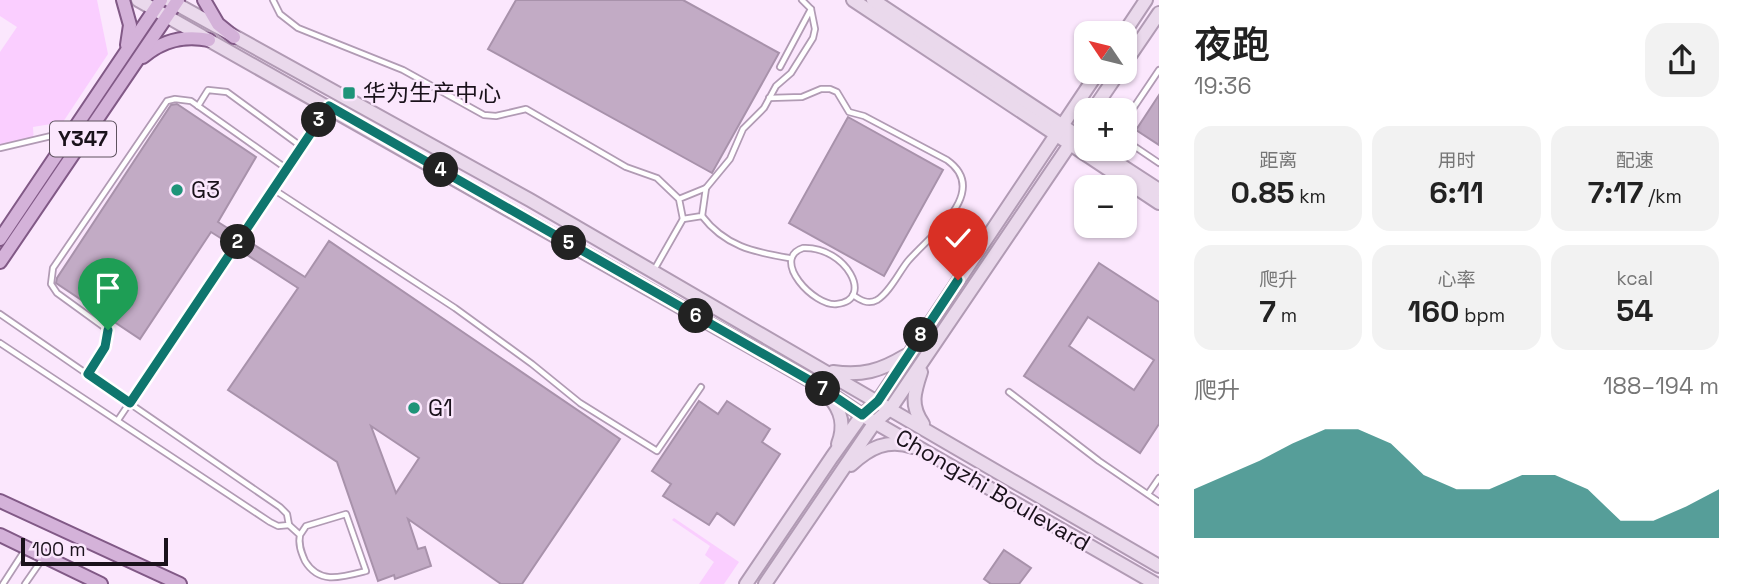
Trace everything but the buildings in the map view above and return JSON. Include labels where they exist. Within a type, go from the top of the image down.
[{"type":"main road","points":[[123,0],[130,25],[124,55]]},
{"type":"main road","name":"Chongzhi Boulevard","points":[[138,0],[158,5],[167,16],[816,384],[862,415],[1153,583]]},
{"type":"main road","points":[[204,0],[218,24],[234,37]]},
{"type":"main road","points":[[853,0],[1074,138]]},
{"type":"main road","points":[[873,0],[1059,130]]},
{"type":"main road","points":[[1132,21],[1146,0]]},
{"type":"main road","name":"Y347","points":[[0,262],[167,16],[174,1]]},
{"type":"main road","name":"Chongzhi Boulevard","points":[[174,1],[654,271],[1159,566]]},
{"type":"main road","name":"Y347","points":[[0,239],[158,5]]},
{"type":"main road","points":[[1138,44],[1159,13]]},
{"type":"main road","points":[[132,67],[145,54],[169,41],[195,37],[209,40]]},
{"type":"main road","points":[[746,584],[862,415],[878,401],[1090,84]]},
{"type":"main road","points":[[765,584],[875,422],[891,408],[1074,146]]},
{"type":"main road","points":[[1105,161],[1159,202]]},
{"type":"main road","points":[[1114,161],[1159,190]]},
{"type":"main road","points":[[826,370],[865,374],[889,366],[909,354]]},
{"type":"main road","points":[[926,356],[912,398],[915,412],[923,424],[943,438]]},
{"type":"main road","points":[[816,384],[832,399],[842,420],[843,432],[832,457]]},
{"type":"main road","points":[[838,477],[877,446],[908,446],[935,456]]},
{"type":"main road","points":[[0,501],[180,584]]},
{"type":"main road","points":[[0,535],[101,584]]},
{"type":"lane","points":[[273,0],[280,14],[306,32],[395,66],[446,91],[484,115],[496,116],[526,109],[626,167],[657,177],[679,199],[683,219],[654,271]]},
{"type":"lane","points":[[679,199],[706,188],[730,159],[743,129],[764,108],[776,86],[791,73],[813,38],[815,29],[811,9],[802,0]]},
{"type":"lane","points":[[780,67],[811,9]]},
{"type":"lane","points":[[1159,70],[1126,119],[1128,142],[1159,163]]},
{"type":"lane","points":[[769,98],[802,97],[821,89],[831,89],[838,92],[849,112],[864,116],[947,160],[961,177],[962,189],[958,205],[949,219],[916,252],[883,295],[875,301],[867,302],[853,295]]},
{"type":"lane","points":[[198,106],[208,90],[227,92],[302,147]]},
{"type":"lane","points":[[88,374],[105,347],[108,330],[57,293],[51,284],[53,268],[167,102],[175,99],[191,101],[287,169]]},
{"type":"lane","points":[[118,420],[329,106]]},
{"type":"lane","points":[[0,148],[72,131]]},
{"type":"lane","points":[[702,216],[706,188]]},
{"type":"lane","points":[[274,189],[455,308],[532,363],[580,403],[657,451],[701,387]]},
{"type":"lane","points":[[683,219],[702,216]]},
{"type":"lane","points":[[702,216],[722,237],[738,246],[790,258]]},
{"type":"lane","points":[[803,248],[828,251],[850,272],[855,283],[853,295],[847,301],[837,304],[826,303],[803,285],[789,265],[790,258],[795,251],[803,248]]},
{"type":"lane","points":[[0,314],[281,507],[287,514],[289,525],[300,534]]},
{"type":"lane","points":[[0,343],[270,522],[278,526],[289,525]]},
{"type":"lane","points":[[1009,392],[1099,461],[1159,502]]},
{"type":"lane","points":[[1148,494],[1159,478]]},
{"type":"lane","points":[[346,514],[366,571],[325,581],[318,580],[312,575],[304,559],[298,542],[300,534],[306,526],[346,514]]},
{"type":"lane","points":[[3,584],[26,549]]},
{"type":"lane","points":[[25,584],[43,558]]},
{"type":"shaded area","points":[[0,0],[97,0],[108,54],[63,122],[33,127],[34,144],[0,149],[0,52],[17,27],[0,16]]},
{"type":"shaded area","points":[[674,518],[739,562],[724,584],[699,584],[714,562],[705,555],[710,546],[672,520]]},
{"type":"place","name":"华为生产中心","points":[[349,93]]},
{"type":"place","name":"G3","points":[[177,190]]},
{"type":"place","name":"G1","points":[[414,408]]},
{"type":"route","points":[[108,330],[105,347],[88,374],[130,403],[329,106],[816,384],[862,415],[878,401],[958,280]]}]
